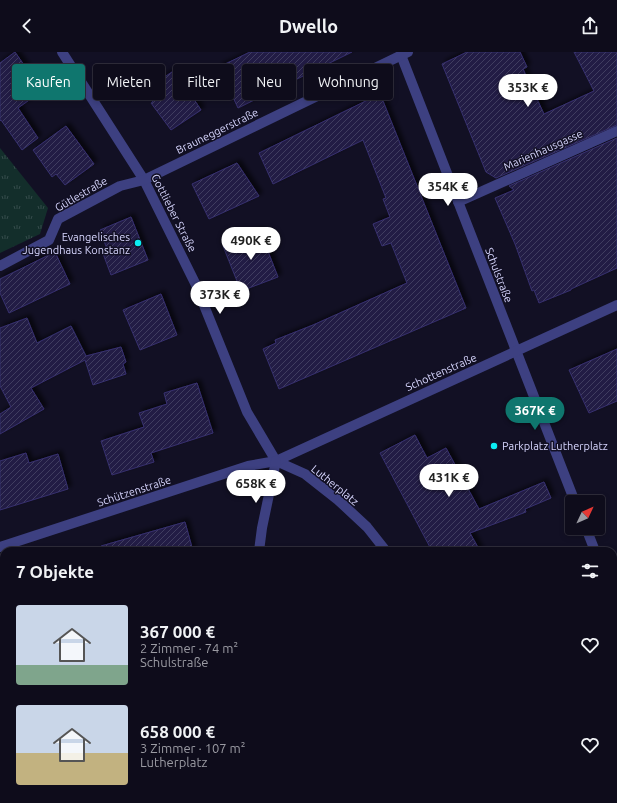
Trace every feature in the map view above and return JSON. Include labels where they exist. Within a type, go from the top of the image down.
[{"type":"street","name":"Gottlieber Straße","points":[[62,52],[144,180],[195,283],[247,412],[276,461]]},
{"type":"street","name":"Brauneggerstraße","points":[[144,180],[405,54]]},
{"type":"street","name":"Schulstraße","points":[[405,54],[458,202],[572,495]]},
{"type":"street","name":"Marienhausgasse","points":[[458,202],[617,131]]},
{"type":"street","name":"Gütlestraße","points":[[0,266],[49,240],[58,219],[120,186],[144,180]]},
{"type":"street","name":"Schottenstraße","points":[[276,461],[617,305]]},
{"type":"street","name":"Schützenstraße","points":[[3,547],[248,466],[276,461]]},
{"type":"street","points":[[260,547],[276,461]]},
{"type":"street","name":"Lutherplatz","points":[[276,461],[304,474],[338,500],[367,527],[383,547]]},
{"type":"street","points":[[589,535],[593,547]]},
{"type":"green space","points":[[0,148],[48,208],[40,234],[0,253]]},
{"type":"building","points":[[15,52],[23,64],[12,64],[12,100],[29,100],[18,108],[38,138],[22,150],[1,120],[0,121],[0,63]]},
{"type":"building","points":[[250,52],[352,52],[328,64],[304,64],[304,76],[296,80],[296,64],[242,64],[242,100],[254,100],[238,108],[234,99],[234,64],[225,64]]},
{"type":"building","points":[[467,52],[520,52],[527,67],[523,69],[544,114],[594,91],[574,52],[617,52],[617,125],[496,178],[486,172],[442,64]]},
{"type":"building","points":[[173,71],[173,100],[194,100],[201,110],[171,130],[151,103],[153,102],[152,100],[165,100],[165,77]]},
{"type":"building","points":[[368,100],[383,101],[466,308],[279,389],[263,349],[276,343],[275,340],[313,325],[407,283],[391,243],[382,246],[373,224],[390,217],[383,199],[386,198],[363,140],[273,184],[259,153]]},
{"type":"building","points":[[66,126],[94,164],[65,185],[56,174],[52,177],[33,150]]},
{"type":"building","points":[[617,138],[617,268],[571,290],[539,303],[534,290],[532,291],[515,244],[495,198],[514,190],[509,186]]},
{"type":"building","points":[[237,163],[259,196],[209,219],[192,184]]},
{"type":"building","points":[[131,217],[148,260],[111,275],[102,251],[107,249],[100,230]]},
{"type":"building","points":[[260,231],[278,277],[241,291],[223,246]]},
{"type":"building","points":[[55,252],[70,284],[9,313],[0,293],[0,279]]},
{"type":"building","points":[[161,294],[177,335],[140,350],[123,310]]},
{"type":"building","points":[[27,318],[37,343],[71,326],[86,356],[121,347],[126,362],[123,364],[126,374],[93,385],[85,360],[31,388],[44,409],[0,434],[0,414],[11,407],[0,386],[0,328]]},
{"type":"building","points":[[617,349],[617,401],[589,413],[569,370]]},
{"type":"building","points":[[197,383],[213,433],[151,453],[154,462],[112,475],[101,441],[144,427],[139,413],[167,404],[164,393]]},
{"type":"building","points":[[415,435],[427,458],[446,448],[479,509],[544,482],[551,498],[525,509],[526,512],[470,533],[478,547],[430,547],[380,453]]},
{"type":"building","points":[[26,453],[29,463],[58,454],[68,489],[0,510],[0,461]]},
{"type":"building","points":[[185,522],[192,547],[101,547]]},
{"type":"place","name":"Evangelisches Jugendhaus Konstanz","points":[[138,243]]},
{"type":"place","name":"Parkplatz Lutherplatz","points":[[494,446]]}]
